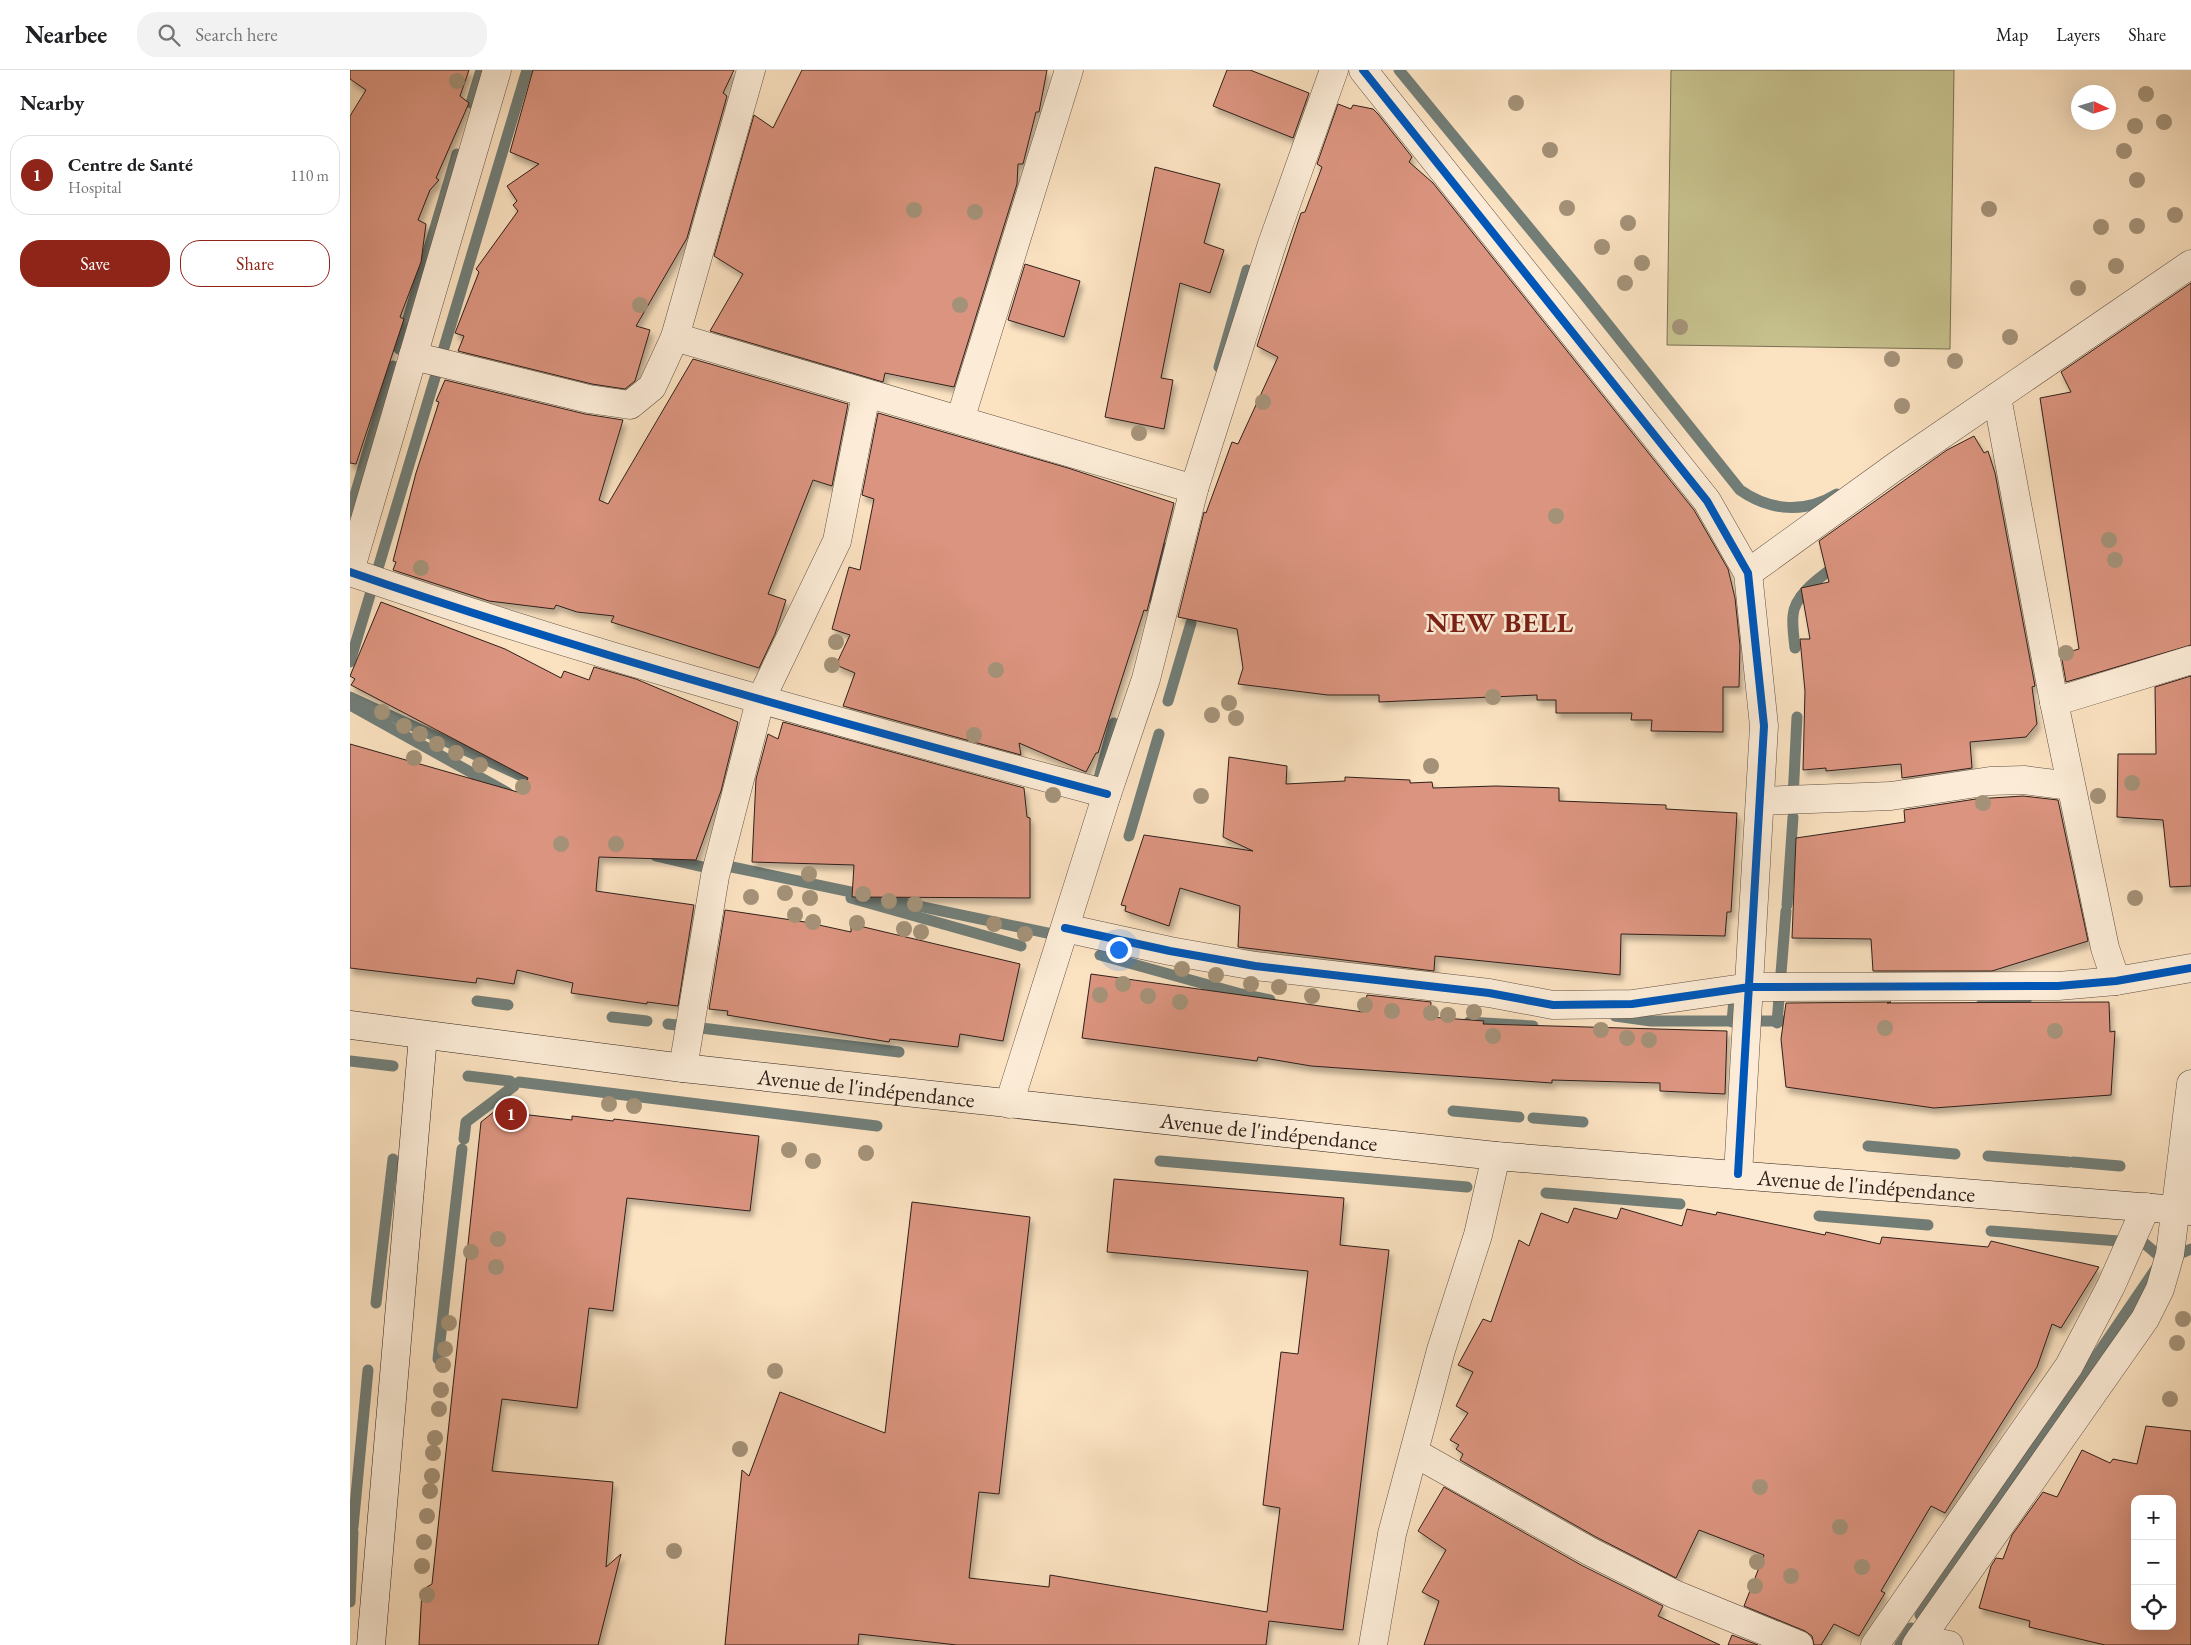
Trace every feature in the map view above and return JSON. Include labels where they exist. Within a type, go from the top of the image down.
[{"type":"street","points":[[497,70],[350,572],[539,635],[760,700],[1106,794]]},
{"type":"street","points":[[413,356],[589,399],[630,404],[652,387],[674,336],[751,70]]},
{"type":"street","points":[[960,420],[1069,70]]},
{"type":"street","points":[[1009,1104],[1106,794],[1146,679],[1194,489],[1272,244],[1334,70]]},
{"type":"street","points":[[1363,70],[1707,502],[1748,573],[1764,726],[1738,1174]]},
{"type":"street","points":[[1748,573],[1847,500],[2191,264]]},
{"type":"street","points":[[674,336],[1194,489]]},
{"type":"street","points":[[683,1068],[715,876],[760,700],[837,541],[866,394]]},
{"type":"street","points":[[1997,397],[2071,786],[2105,948],[2116,981]]},
{"type":"street","points":[[2054,702],[2191,660]]},
{"type":"street","points":[[1760,801],[1892,796],[1990,782],[2024,780],[2071,786]]},
{"type":"street","points":[[1065,928],[1170,951],[1255,966],[1489,993],[1553,1005],[1632,1004],[1750,987],[2058,986],[2116,981],[2191,968]]},
{"type":"street","name":"Avenue de l'indépendance","points":[[350,1025],[423,1036],[683,1068],[1496,1156],[2184,1210]]},
{"type":"street","points":[[371,1645],[423,1036]]},
{"type":"street","points":[[1950,1645],[1918,1642],[2145,1319],[2160,1289],[2184,1210],[2191,1084]]},
{"type":"street","points":[[1373,1645],[1392,1534],[1415,1454],[1441,1350],[1478,1235],[1496,1156]]},
{"type":"street","points":[[1875,1645],[2069,1366],[2111,1286],[2146,1207]]},
{"type":"street","points":[[1415,1454],[1589,1551],[1674,1594],[1799,1645]]},
{"type":"shaded area","points":[[1671,70],[1954,70],[1950,349],[1667,345]]},
{"type":"building","points":[[350,70],[469,70],[460,96],[469,103],[436,178],[439,180],[430,190],[418,220],[426,224],[421,262],[400,317],[404,319],[356,464],[350,463],[350,116],[366,90],[350,79]]},
{"type":"building","points":[[533,70],[734,70],[723,93],[727,96],[687,238],[636,326],[650,330],[635,381],[625,389],[592,384],[458,351],[464,336],[455,333],[479,272],[476,269],[518,211],[513,205],[517,201],[507,186],[539,164],[510,152]]},
{"type":"building","points":[[802,70],[1047,70],[1039,112],[1036,112],[1023,164],[1018,164],[1017,184],[954,387],[885,373],[883,382],[710,331],[743,274],[714,256],[754,115],[773,128]]},
{"type":"building","points":[[1227,70],[1250,70],[1309,93],[1293,138],[1213,106]]},
{"type":"building","points":[[1338,104],[1351,109],[1353,105],[1373,109],[1378,114],[1412,157],[1409,162],[1433,183],[1694,510],[1728,569],[1735,598],[1740,646],[1739,687],[1723,687],[1723,732],[1651,731],[1652,720],[1631,720],[1632,713],[1556,713],[1556,700],[1537,700],[1537,695],[1379,702],[1379,695],[1328,695],[1238,684],[1243,668],[1237,629],[1178,617],[1204,512],[1206,513],[1232,442],[1238,444],[1278,357],[1257,346],[1301,213],[1305,212],[1322,167],[1317,164]]},
{"type":"building","points":[[1155,167],[1220,184],[1204,243],[1224,250],[1210,293],[1180,283],[1161,378],[1173,380],[1164,429],[1105,417]]},
{"type":"building","points":[[1025,264],[1080,281],[1064,337],[1008,320]]},
{"type":"building","points":[[2191,283],[2191,645],[2066,682],[2061,654],[2079,649],[2040,398],[2071,392],[2061,372]]},
{"type":"building","points":[[693,359],[848,404],[832,486],[813,480],[768,594],[786,600],[775,634],[759,668],[611,622],[614,616],[577,612],[556,605],[554,609],[489,601],[393,570],[396,562],[393,561],[416,473],[439,402],[436,401],[445,380],[585,414],[623,420],[599,500],[608,504]]},
{"type":"building","points":[[878,413],[1068,468],[1174,503],[1147,611],[1144,610],[1098,753],[1096,753],[1086,772],[1019,743],[1021,755],[843,706],[855,673],[836,665],[850,635],[832,629],[849,567],[860,570],[874,499],[862,495]]},
{"type":"building","points":[[1974,436],[1984,453],[1988,451],[1995,473],[2035,686],[2032,687],[2037,724],[2026,737],[1970,742],[1972,768],[1902,778],[1901,764],[1826,771],[1826,768],[1803,770],[1805,691],[1800,639],[1810,639],[1801,588],[1829,582],[1819,541],[1947,450]]},
{"type":"building","points":[[381,602],[505,649],[561,678],[564,671],[589,680],[594,667],[636,679],[738,722],[721,791],[696,860],[599,857],[596,891],[694,905],[678,1006],[647,1002],[647,1004],[571,993],[573,983],[517,970],[514,984],[477,978],[476,983],[350,968],[350,744],[521,793],[528,778],[351,685],[355,679],[350,676]]},
{"type":"building","points":[[2191,676],[2191,886],[2170,887],[2163,820],[2117,817],[2118,754],[2156,754],[2155,687]]},
{"type":"building","points":[[783,722],[1024,788],[1027,817],[1030,818],[1030,898],[852,897],[854,865],[752,862],[756,779],[768,734],[778,739]]},
{"type":"building","points":[[1229,757],[1287,766],[1286,784],[1345,781],[1345,777],[1410,780],[1410,783],[1432,782],[1433,788],[1496,786],[1559,788],[1559,801],[1666,805],[1666,809],[1737,813],[1731,912],[1727,912],[1725,936],[1621,934],[1620,975],[1435,956],[1434,971],[1238,947],[1240,906],[1180,888],[1169,926],[1125,911],[1126,906],[1121,905],[1144,835],[1253,851],[1223,837]]},
{"type":"building","points":[[2023,796],[2058,800],[2088,941],[1992,971],[1873,971],[1871,939],[1792,938],[1796,838],[1905,822],[1904,810],[1976,799]]},
{"type":"building","points":[[725,910],[805,922],[851,932],[851,924],[1020,964],[1003,1041],[960,1034],[958,1047],[890,1039],[889,1042],[727,1015],[728,1011],[709,1009]]},
{"type":"building","points":[[1091,974],[1363,1012],[1367,995],[1431,1002],[1430,1017],[1484,1021],[1483,1024],[1727,1031],[1725,1094],[1660,1091],[1660,1083],[1552,1080],[1552,1083],[1311,1066],[1258,1057],[1257,1061],[1082,1038]]},
{"type":"building","points":[[1891,1002],[1887,1003],[2109,1002],[2110,1032],[2115,1031],[2111,1095],[1934,1108],[1786,1087],[1781,1039],[1786,1003]]},
{"type":"building","points":[[495,1111],[572,1120],[572,1116],[613,1121],[614,1119],[759,1136],[750,1211],[627,1198],[613,1311],[589,1308],[577,1408],[502,1399],[492,1471],[613,1482],[606,1567],[621,1554],[598,1645],[419,1645],[422,1590],[432,1584],[481,1122]]},
{"type":"building","points":[[1114,1179],[1344,1198],[1340,1245],[1389,1250],[1343,1630],[1269,1621],[1266,1645],[957,1645],[859,1634],[858,1645],[725,1645],[742,1470],[749,1476],[780,1392],[885,1433],[912,1202],[1030,1217],[999,1494],[979,1492],[969,1578],[1049,1587],[1050,1575],[1267,1612],[1280,1508],[1263,1505],[1281,1352],[1298,1354],[1308,1271],[1107,1252]]},
{"type":"building","points":[[1574,1208],[1617,1219],[1621,1208],[1682,1226],[1687,1209],[1716,1215],[1717,1212],[1825,1235],[1826,1232],[1880,1244],[1882,1237],[1988,1247],[1991,1241],[2099,1267],[2061,1328],[2052,1324],[2037,1367],[1945,1513],[1931,1506],[1881,1591],[1885,1593],[1859,1636],[1834,1624],[1821,1645],[1814,1645],[1812,1636],[1805,1631],[1744,1606],[1764,1555],[1699,1530],[1676,1578],[1596,1537],[1460,1460],[1463,1454],[1456,1449],[1459,1445],[1450,1440],[1468,1413],[1456,1406],[1473,1372],[1458,1365],[1483,1319],[1491,1322],[1519,1240],[1529,1246],[1541,1213],[1568,1223]]},
{"type":"building","points":[[2146,1426],[2191,1431],[2191,1645],[2105,1645],[2029,1627],[2030,1621],[1979,1608],[1991,1566],[1996,1558],[2003,1559],[2012,1535],[2043,1492],[2057,1497],[2082,1450],[2110,1463],[2113,1459],[2137,1464]]},
{"type":"building","points":[[1444,1487],[1581,1565],[1663,1606],[1658,1616],[1720,1645],[1424,1645],[1439,1601],[1422,1592],[1446,1550],[1418,1531]]},
{"type":"building","points":[[1732,1635],[1758,1645],[1728,1645]]},
{"type":"waterway","points":[[471,103],[481,70]]},
{"type":"waterway","points":[[350,662],[527,70]]},
{"type":"waterway","points":[[1399,70],[1582,292],[1740,490],[1763,502],[1775,506],[1788,507],[1813,505],[1837,494]]},
{"type":"waterway","points":[[399,349],[457,154]]},
{"type":"waterway","points":[[1219,367],[1247,270]]},
{"type":"waterway","points":[[350,512],[393,366]]},
{"type":"waterway","points":[[1151,597],[1166,548]]},
{"type":"waterway","points":[[1795,648],[1793,616],[1798,600],[1810,586],[1838,564]]},
{"type":"waterway","points":[[1168,701],[1191,623]]},
{"type":"waterway","points":[[350,697],[541,785]]},
{"type":"waterway","points":[[350,705],[508,793]]},
{"type":"waterway","points":[[1793,799],[1797,717]]},
{"type":"waterway","points":[[1099,778],[1114,723]]},
{"type":"waterway","points":[[1129,836],[1159,734]]},
{"type":"waterway","points":[[1787,905],[1793,817]]},
{"type":"waterway","points":[[656,856],[716,870]]},
{"type":"waterway","points":[[732,867],[1052,934]]},
{"type":"waterway","points":[[851,898],[1021,946]]},
{"type":"waterway","points":[[1777,1023],[1786,911]]},
{"type":"waterway","points":[[1100,955],[1241,994],[1270,1000]]},
{"type":"waterway","points":[[1732,1022],[1735,988]]},
{"type":"waterway","points":[[1981,1005],[2027,998]]},
{"type":"waterway","points":[[477,1001],[508,1005]]},
{"type":"waterway","points":[[1615,1016],[1651,1021],[1799,1021]]},
{"type":"waterway","points":[[612,1017],[647,1021]]},
{"type":"waterway","points":[[1469,1022],[1533,1026]]},
{"type":"waterway","points":[[668,1024],[899,1052]]},
{"type":"waterway","points":[[350,1061],[393,1066]]},
{"type":"waterway","points":[[468,1076],[510,1081]]},
{"type":"waterway","points":[[519,1082],[877,1126]]},
{"type":"waterway","points":[[464,1139],[466,1122],[514,1086]]},
{"type":"waterway","points":[[1453,1111],[1519,1117]]},
{"type":"waterway","points":[[1533,1118],[1583,1122]]},
{"type":"waterway","points":[[1868,1146],[1955,1154]]},
{"type":"waterway","points":[[438,1359],[462,1149]]},
{"type":"waterway","points":[[1988,1156],[2068,1162]]},
{"type":"waterway","points":[[376,1303],[393,1159]]},
{"type":"waterway","points":[[1160,1161],[1467,1187]]},
{"type":"waterway","points":[[2073,1162],[2120,1166]]},
{"type":"waterway","points":[[1546,1193],[1680,1204]]},
{"type":"waterway","points":[[1819,1216],[1928,1225]]},
{"type":"waterway","points":[[1991,1231],[2144,1243],[2158,1255]]},
{"type":"waterway","points":[[2172,1257],[2191,1249]]},
{"type":"waterway","points":[[1920,1615],[2157,1267]]},
{"type":"waterway","points":[[353,1527],[368,1370]]},
{"type":"waterway","points":[[350,1602],[353,1532]]},
{"type":"waterway","points":[[1900,1645],[1911,1628]]},
{"type":"cycle path","points":[[1363,70],[1707,501],[1748,573],[1764,726],[1738,1174]]},
{"type":"cycle path","points":[[350,572],[538,633],[727,690],[1107,794]]},
{"type":"cycle path","points":[[1065,928],[1170,951],[1255,966],[1489,993],[1553,1005],[1632,1004],[1750,987],[2058,986],[2116,981],[2191,968]]},
{"type":"place","name":"Centre de Santé","points":[[511,1114]]},
{"type":"district","name":"NEW BELL","points":[[1500,622]]}]
